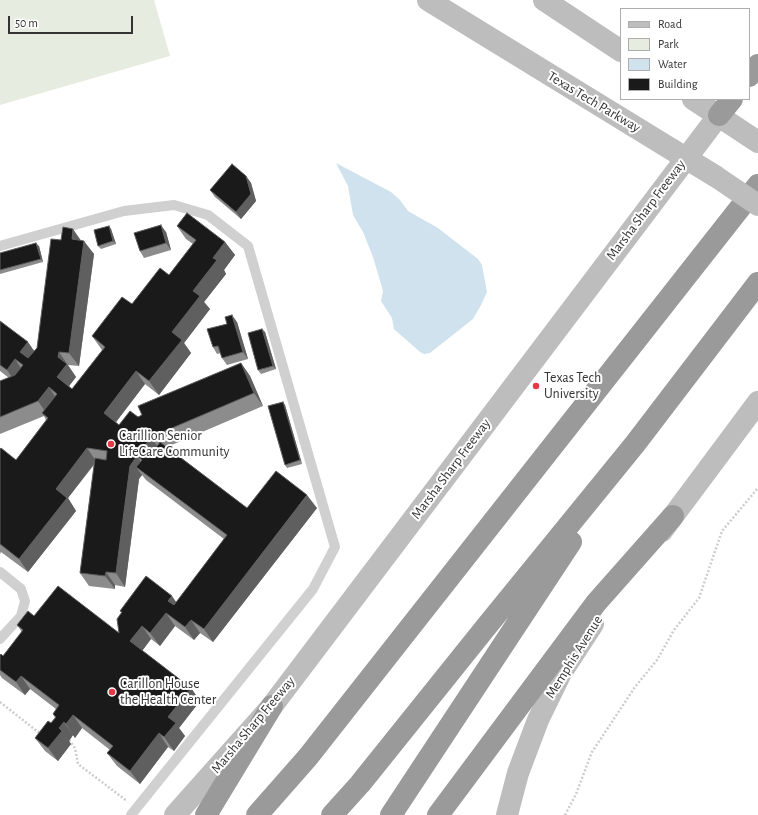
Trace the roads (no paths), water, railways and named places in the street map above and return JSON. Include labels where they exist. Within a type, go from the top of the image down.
[{"type":"highway","points":[[750,75],[758,65]]},
{"type":"highway","points":[[257,815],[308,757],[758,185]]},
{"type":"highway","points":[[332,815],[360,784],[486,626],[635,444],[758,282]]},
{"type":"highway","points":[[391,815],[635,444]]},
{"type":"highway","points":[[438,815],[596,602],[673,516]]},
{"type":"highway","points":[[206,815],[272,706]]},
{"type":"main road","name":"Texas Tech Parkway","points":[[428,0],[715,176],[758,205]]},
{"type":"main road","points":[[544,0],[620,50]]},
{"type":"main road","points":[[698,100],[725,107],[752,138]]},
{"type":"main road","name":"Marsha Sharp Freeway","points":[[175,815],[272,706],[725,107]]},
{"type":"main road","points":[[673,516],[758,402]]},
{"type":"main road","name":"Memphis Avenue","points":[[507,815],[518,773],[528,745],[561,673],[582,639],[673,516]]},
{"type":"lane","points":[[0,246],[124,211],[174,205],[208,215],[248,246],[335,547],[313,589],[134,811]]},
{"type":"lane","points":[[0,572],[21,589],[25,601],[21,616],[0,639]]},
{"type":"water","points":[[336,163],[391,192],[400,200],[408,211],[438,228],[478,259],[482,265],[487,292],[473,319],[430,353],[424,354],[420,352],[394,329],[392,318],[381,301],[383,291],[373,257],[363,232],[353,215],[348,186]]},
{"type":"place","name":"Texas Tech University","points":[[536,386]]},
{"type":"place","name":"Carillion Senior LifeCare Community","points":[[111,444]]},
{"type":"place","name":"Carillon House the Health Center","points":[[112,692]]}]
